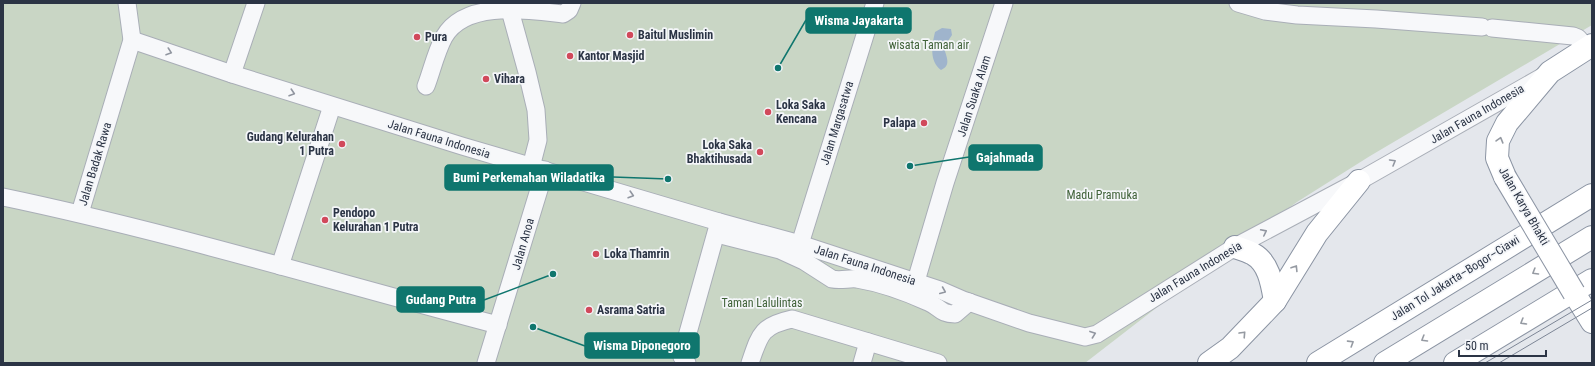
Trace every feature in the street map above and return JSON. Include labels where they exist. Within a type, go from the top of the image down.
[{"type":"highway","name":"Jalan Karya Bhakti","points":[[1590,46],[1550,72],[1507,123],[1498,141],[1497,158],[1505,178],[1592,322]]},
{"type":"highway","points":[[1209,363],[1230,348],[1275,301],[1316,233],[1359,181]]},
{"type":"highway","points":[[1518,240],[1592,184]]},
{"type":"highway","name":"Jalan Tol Jakarta–Bogor–Ciawi","points":[[1318,363],[1592,195]]},
{"type":"highway","points":[[1385,363],[1592,237]]},
{"type":"highway","points":[[1235,247],[1253,254],[1264,264],[1271,279],[1275,301]]},
{"type":"highway","points":[[1455,363],[1592,280]]},
{"type":"street","points":[[127,3],[132,40]]},
{"type":"street","points":[[232,74],[256,3]]},
{"type":"street","points":[[426,86],[444,36],[453,25],[463,18],[477,12],[508,5],[563,14],[569,10],[572,3]]},
{"type":"street","name":"Jalan Margasatwa","points":[[800,244],[875,3]]},
{"type":"street","name":"Jalan Suaka Alam","points":[[916,281],[1004,3]]},
{"type":"street","points":[[1238,3],[1265,11],[1290,14],[1487,28],[1572,36],[1590,46]]},
{"type":"street","name":"Jalan Anoa","points":[[486,363],[498,325],[538,168],[536,110],[508,5]]},
{"type":"street","name":"Jalan Fauna Indonesia","points":[[132,40],[332,106],[538,168],[718,228],[800,244],[916,281],[969,302],[1029,323],[1084,337],[1097,334],[1235,247],[1359,181],[1550,72]]},
{"type":"street","name":"Jalan Badak Rawa","points":[[3,197],[80,213],[132,40]]},
{"type":"street","points":[[280,266],[332,106]]},
{"type":"street","points":[[80,213],[498,325]]},
{"type":"street","points":[[687,363],[682,356],[684,347],[718,228],[780,250],[804,261],[832,279],[854,279],[866,281],[933,304],[938,310],[945,313],[955,314],[969,302]]},
{"type":"street","points":[[750,363],[758,340],[764,331],[771,326],[792,319],[938,363]]},
{"type":"street","points":[[862,363],[874,343]]},
{"type":"street","points":[[872,363],[874,343]]},
{"type":"green space","points":[[3,3],[1592,3],[1592,25],[1370,156],[1297,202],[1235,247],[1085,363],[3,363]]},
{"type":"water","points":[[942,28],[951,29],[952,35],[944,47],[947,63],[941,70],[937,66],[933,57],[932,47],[935,32]]},
{"type":"tram line","points":[[1485,363],[1592,300]]},
{"type":"tram line","points":[[1499,363],[1592,308]]},
{"type":"place","name":"Baitul Muslimin","points":[[630,35]]},
{"type":"place","name":"Pura","points":[[417,37]]},
{"type":"place","name":"Kantor Masjid","points":[[570,56]]},
{"type":"place","name":"Wisma Jayakarta","points":[[778,68]]},
{"type":"place","name":"Vihara","points":[[486,79]]},
{"type":"place","name":"Loka Saka Kencana","points":[[768,112]]},
{"type":"place","name":"Palapa","points":[[924,123]]},
{"type":"place","name":"Gudang Kelurahan 1 Putra","points":[[342,144]]},
{"type":"place","name":"Loka Saka Bhaktihusada","points":[[760,152]]},
{"type":"place","name":"Gajahmada","points":[[910,166]]},
{"type":"place","name":"Bumi Perkemahan Wiladatika","points":[[668,179]]},
{"type":"place","name":"Pendopo Kelurahan 1 Putra","points":[[325,220]]},
{"type":"place","name":"Loka Thamrin","points":[[596,254]]},
{"type":"place","name":"Gudang Putra","points":[[553,274]]},
{"type":"place","name":"Asrama Satria","points":[[589,310]]},
{"type":"place","name":"Wisma Diponegoro","points":[[533,327]]},
{"type":"park label","name":"wisata Taman air","points":[[929,45]]},
{"type":"park label","name":"Madu Pramuka","points":[[1102,195]]},
{"type":"park label","name":"Taman Lalulintas","points":[[762,303]]}]
